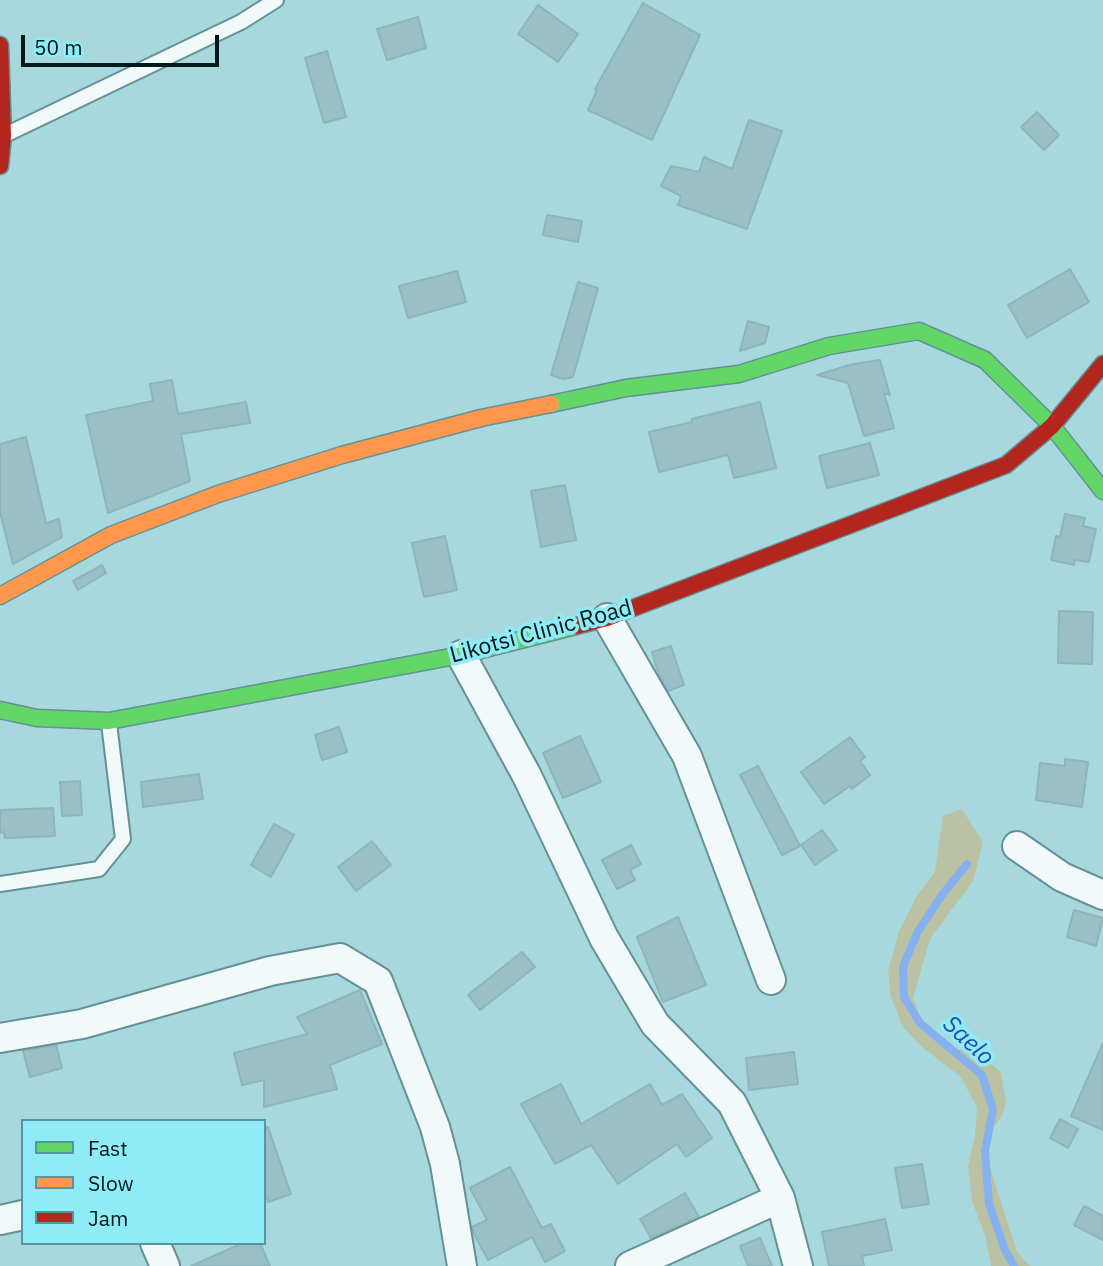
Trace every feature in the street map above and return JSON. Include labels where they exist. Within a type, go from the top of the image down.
[{"type":"street","points":[[0,45],[0,166]]},
{"type":"street","points":[[0,596],[111,535],[218,494],[342,455],[481,418],[626,388],[739,374],[829,346],[919,331],[985,360],[1052,426],[1103,491]]},
{"type":"street","name":"Likotsi Clinic Road","points":[[0,710],[37,718],[109,721],[461,655],[607,618],[1006,465],[1052,426],[1103,364]]},
{"type":"street","points":[[607,618],[687,756],[771,980]]},
{"type":"street","points":[[461,655],[527,776],[604,938],[656,1024],[732,1103],[780,1198],[798,1266]]},
{"type":"street","points":[[1017,846],[1062,877],[1103,895]]},
{"type":"street","points":[[0,1038],[82,1024],[270,971],[341,958],[378,981],[446,1164],[462,1266]]},
{"type":"street","points":[[630,1266],[780,1198]]},
{"type":"street","points":[[0,1220],[21,1215]]},
{"type":"street","points":[[156,1245],[165,1266]]},
{"type":"lane","points":[[1,136],[241,22],[276,0]]},
{"type":"lane","points":[[0,884],[99,869],[123,839],[109,721]]},
{"type":"green space","points":[[962,809],[983,842],[973,881],[930,939],[913,998],[924,1027],[951,1048],[977,1053],[1001,1072],[1006,1103],[1002,1116],[989,1133],[986,1155],[1017,1252],[1030,1266],[991,1266],[986,1238],[972,1201],[968,1166],[975,1136],[977,1108],[961,1077],[922,1047],[903,1027],[891,997],[888,972],[899,931],[916,897],[935,872],[943,816]]},
{"type":"building","points":[[643,3],[700,35],[652,140],[588,110],[597,90],[595,89]]},
{"type":"building","points":[[538,5],[578,34],[558,62],[518,34]]},
{"type":"building","points":[[418,17],[426,48],[387,60],[377,29]]},
{"type":"building","points":[[327,51],[346,117],[324,123],[305,58]]},
{"type":"building","points":[[1037,112],[1059,135],[1044,150],[1021,127]]},
{"type":"building","points":[[749,120],[782,131],[747,229],[678,205],[681,196],[661,186],[671,166],[699,172],[704,157],[732,169]]},
{"type":"building","points":[[547,215],[582,221],[578,242],[543,235]]},
{"type":"building","points":[[1070,269],[1089,302],[1027,338],[1008,305]]},
{"type":"building","points":[[457,271],[466,302],[408,318],[399,286]]},
{"type":"building","points":[[578,282],[598,288],[573,377],[563,379],[551,375]]},
{"type":"building","points":[[748,321],[769,327],[765,343],[740,351]]},
{"type":"building","points":[[880,360],[890,395],[884,393],[894,428],[864,436],[848,383],[817,375],[853,364]]},
{"type":"building","points":[[172,380],[178,414],[246,402],[250,423],[181,434],[190,481],[108,513],[86,415],[153,401],[150,384]]},
{"type":"building","points":[[760,402],[776,468],[734,478],[728,455],[659,472],[649,432]]},
{"type":"building","points":[[26,437],[46,523],[59,519],[62,537],[13,564],[0,512],[0,444]]},
{"type":"building","points":[[870,443],[879,475],[827,488],[819,456]]},
{"type":"building","points":[[565,485],[576,540],[541,547],[531,491]]},
{"type":"building","points":[[1065,514],[1085,518],[1083,526],[1096,529],[1089,562],[1075,560],[1074,565],[1051,560],[1056,536],[1060,537]]},
{"type":"building","points":[[445,536],[457,590],[424,597],[412,543]]},
{"type":"building","points":[[102,565],[106,573],[78,590],[73,581]]},
{"type":"building","points":[[1059,611],[1093,612],[1092,664],[1058,663]]},
{"type":"building","points":[[671,646],[684,685],[668,691],[659,675],[652,652]]},
{"type":"building","points":[[339,727],[347,752],[322,760],[315,735]]},
{"type":"building","points":[[580,736],[601,782],[563,798],[543,753]]},
{"type":"building","points":[[850,737],[865,757],[860,761],[870,775],[852,789],[850,786],[824,804],[801,772]]},
{"type":"building","points":[[1065,759],[1088,762],[1082,807],[1036,800],[1040,763],[1065,766]]},
{"type":"building","points":[[758,766],[800,846],[782,855],[740,775]]},
{"type":"building","points":[[199,774],[203,799],[143,807],[141,782]]},
{"type":"building","points":[[80,781],[82,815],[62,816],[60,782]]},
{"type":"building","points":[[53,808],[55,836],[5,838],[4,832],[0,833],[0,810]]},
{"type":"building","points":[[274,824],[294,835],[271,877],[251,865]]},
{"type":"building","points":[[822,830],[837,850],[815,865],[801,845]]},
{"type":"building","points":[[372,841],[391,865],[356,891],[338,867]]},
{"type":"building","points":[[631,845],[641,864],[630,870],[635,880],[617,889],[602,860]]},
{"type":"building","points":[[1074,910],[1103,918],[1096,946],[1067,937]]},
{"type":"building","points":[[678,917],[706,985],[663,1002],[637,937]]},
{"type":"building","points":[[522,952],[535,967],[480,1010],[468,995]]},
{"type":"building","points":[[360,990],[382,1044],[330,1065],[337,1089],[264,1107],[264,1080],[242,1085],[234,1053],[307,1034],[297,1017]]},
{"type":"building","points":[[1103,1043],[1103,1130],[1071,1116]]},
{"type":"building","points":[[56,1045],[62,1068],[30,1077],[23,1051]]},
{"type":"building","points":[[794,1052],[798,1084],[749,1090],[746,1058]]},
{"type":"building","points":[[561,1084],[581,1124],[650,1084],[662,1105],[682,1094],[712,1138],[686,1157],[677,1144],[618,1184],[591,1145],[555,1164],[521,1104]]},
{"type":"building","points":[[1060,1119],[1078,1129],[1068,1148],[1050,1138]]},
{"type":"building","points":[[266,1128],[291,1194],[268,1202],[266,1196]]},
{"type":"building","points":[[922,1164],[929,1204],[902,1208],[895,1168]]},
{"type":"building","points":[[510,1167],[542,1228],[551,1224],[565,1251],[545,1262],[532,1237],[488,1260],[474,1234],[472,1227],[487,1220],[470,1188]]},
{"type":"building","points":[[685,1193],[699,1217],[651,1238],[640,1219]]},
{"type":"building","points":[[1084,1206],[1103,1216],[1103,1240],[1074,1225]]},
{"type":"building","points":[[885,1219],[892,1250],[862,1256],[864,1266],[829,1266],[822,1232]]},
{"type":"building","points":[[760,1238],[772,1266],[748,1266],[740,1246]]},
{"type":"building","points":[[238,1245],[261,1245],[270,1266],[191,1266]]},
{"type":"waterway","name":"Saelo","points":[[967,864],[917,933],[903,967],[904,997],[920,1023],[982,1075],[993,1109],[985,1151],[989,1204],[1005,1250],[1014,1266]]},
{"type":"traffic: fast","points":[[551,404],[626,388],[739,374],[829,346],[919,331],[985,360],[1052,426],[1103,491]]},
{"type":"traffic: fast","points":[[0,710],[37,718],[109,721],[461,655],[576,626]]},
{"type":"traffic: slow","points":[[0,596],[111,535],[218,494],[342,455],[481,418],[551,404]]},
{"type":"traffic: jam","points":[[0,45],[3,136],[0,166]]},
{"type":"traffic: jam","points":[[576,626],[607,618],[1006,465],[1052,426],[1103,364]]}]
